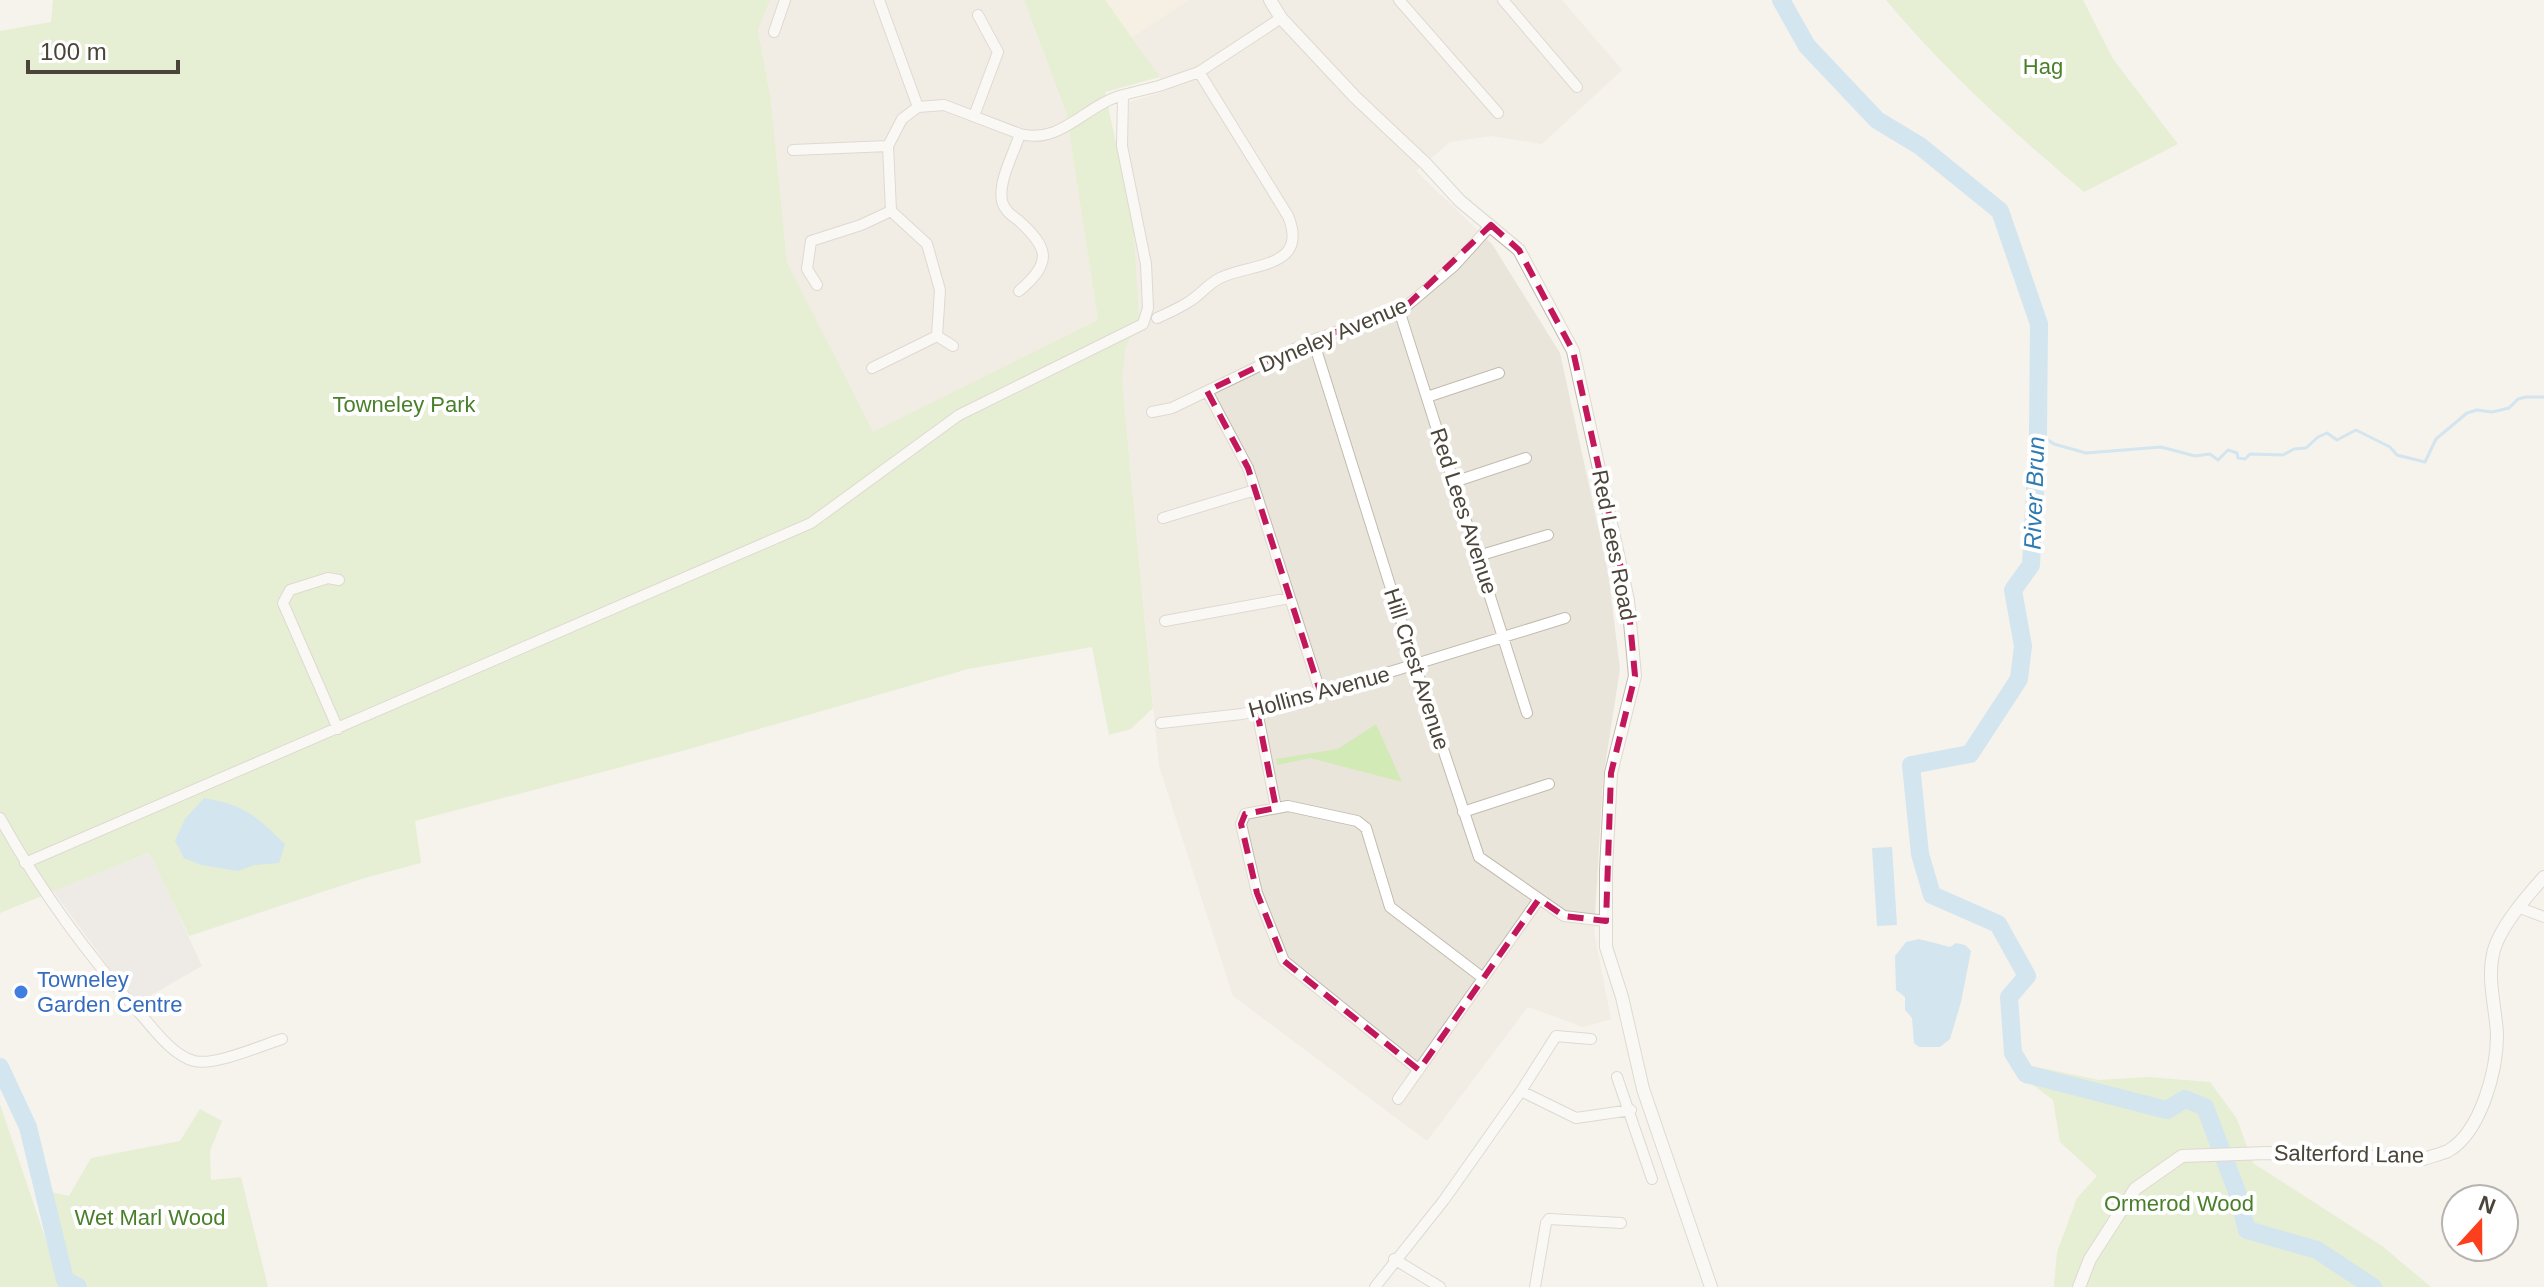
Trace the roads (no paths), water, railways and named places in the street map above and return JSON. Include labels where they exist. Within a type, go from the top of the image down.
[{"type":"street","points":[[774,32],[785,0]]},
{"type":"street","points":[[879,0],[918,107]]},
{"type":"street","name":"Red Lees Road","points":[[1270,0],[1281,18],[1355,97],[1460,201],[1519,250],[1573,351],[1628,600],[1635,676],[1611,773],[1606,947],[1622,997],[1643,1089],[1711,1287]]},
{"type":"street","points":[[1399,0],[1498,113]]},
{"type":"street","points":[[1503,0],[1577,87]]},
{"type":"street","points":[[974,116],[998,52],[978,15]]},
{"type":"street","points":[[937,336],[940,290],[927,244],[891,211],[888,146],[902,119],[918,107],[944,105],[1020,134],[1050,136],[1107,99],[1199,72],[1281,18]]},
{"type":"street","points":[[1157,318],[1190,302],[1216,280],[1262,267],[1282,257],[1292,245],[1294,231],[1288,216],[1199,72]]},
{"type":"street","points":[[25,863],[811,523],[959,415],[1143,324],[1148,308],[1146,264],[1122,146],[1123,95]]},
{"type":"street","points":[[1019,291],[1036,276],[1043,257],[1038,239],[1004,208],[1001,198],[1020,134]]},
{"type":"street","points":[[793,150],[888,146]]},
{"type":"street","points":[[817,285],[807,269],[811,241],[861,225],[891,211]]},
{"type":"street","name":"Dyneley Avenue","points":[[1152,412],[1162,412],[1313,340],[1399,310],[1418,298],[1454,266],[1491,225]]},
{"type":"street","name":"Red Lees Avenue","points":[[1399,310],[1527,713]]},
{"type":"street","points":[[937,336],[953,346]]},
{"type":"street","points":[[872,368],[937,336]]},
{"type":"street","name":"Hill Crest Avenue","points":[[1313,340],[1479,857],[1564,916],[1606,921]]},
{"type":"street","points":[[1427,397],[1499,373]]},
{"type":"street","points":[[1207,391],[1248,468],[1321,694]]},
{"type":"street","points":[[1454,482],[1526,458]]},
{"type":"street","points":[[1163,518],[1255,490]]},
{"type":"street","points":[[1478,556],[1548,535]]},
{"type":"street","points":[[338,729],[283,603],[290,590],[328,578],[339,580]]},
{"type":"street","points":[[1165,621],[1290,598]]},
{"type":"street","name":"Hollins Avenue","points":[[1161,723],[1257,711],[1565,618]]},
{"type":"street","points":[[1257,711],[1276,808]]},
{"type":"street","points":[[1463,812],[1549,784]]},
{"type":"street","points":[[1419,1070],[1284,961],[1257,893],[1241,824],[1245,814],[1288,806],[1357,821],[1366,828],[1390,907],[1483,978]]},
{"type":"street","points":[[0,818],[25,863],[105,976],[182,1056],[205,1063],[282,1039]]},
{"type":"street","name":"Salterford Lane","points":[[2079,1287],[2090,1259],[2135,1189],[2182,1156],[2225,1154],[2424,1159],[2449,1150],[2465,1136],[2488,1094],[2495,1064],[2497,1035],[2492,955],[2500,935],[2544,877]]},
{"type":"street","points":[[1398,1099],[1539,899]]},
{"type":"street","points":[[2520,908],[2544,917]]},
{"type":"street","points":[[1375,1287],[1394,1259],[1444,1200],[1556,1036],[1591,1039]]},
{"type":"street","points":[[1617,1077],[1652,1179]]},
{"type":"street","points":[[1521,1091],[1576,1118],[1630,1110]]},
{"type":"street","points":[[1535,1287],[1549,1219],[1621,1223]]},
{"type":"street","points":[[1394,1259],[1440,1287]]},
{"type":"water","points":[[204,798],[240,808],[266,826],[285,844],[279,863],[254,865],[238,871],[201,865],[184,858],[175,841],[185,819]]},
{"type":"water","points":[[1892,847],[1897,925],[1877,926],[1872,848]]},
{"type":"water","points":[[1919,939],[1950,947],[1956,943],[1965,945],[1971,951],[1950,1039],[1940,1047],[1919,1047],[1914,1043],[1912,1018],[1905,1010],[1905,997],[1896,990],[1895,956],[1906,942]]},
{"type":"waterway","name":"River Brun","points":[[1781,0],[1807,46],[1877,120],[1920,146],[2000,211],[2039,324],[2038,433],[2031,565],[2013,590],[2023,646],[2019,679],[1970,754],[1911,765],[1920,854],[1932,895],[1998,924],[2027,976],[2009,997],[2013,1053],[2026,1074],[2167,1110],[2185,1099],[2205,1107],[2237,1192],[2247,1230],[2317,1250],[2373,1287]]},
{"type":"waterway","points":[[2038,433],[2054,444],[2086,453],[2161,447],[2195,456],[2210,454],[2218,460],[2228,450],[2245,459],[2250,454],[2283,455],[2294,449],[2306,448],[2327,433],[2337,440],[2356,430],[2390,447],[2397,455],[2425,462],[2436,439],[2467,413],[2477,410],[2492,412],[2509,408],[2518,399],[2544,397]]},
{"type":"waterway","points":[[0,1067],[28,1127],[65,1280],[78,1287]]},
{"type":"place","name":"Towneley Garden Centre","points":[[21,992]]},
{"type":"park label","name":"Hag","points":[[2043,66]]},
{"type":"park label","name":"Towneley Park","points":[[404,404]]},
{"type":"park label","name":"Ormerod Wood","points":[[2179,1203]]},
{"type":"park label","name":"Wet Marl Wood","points":[[150,1217]]}]
